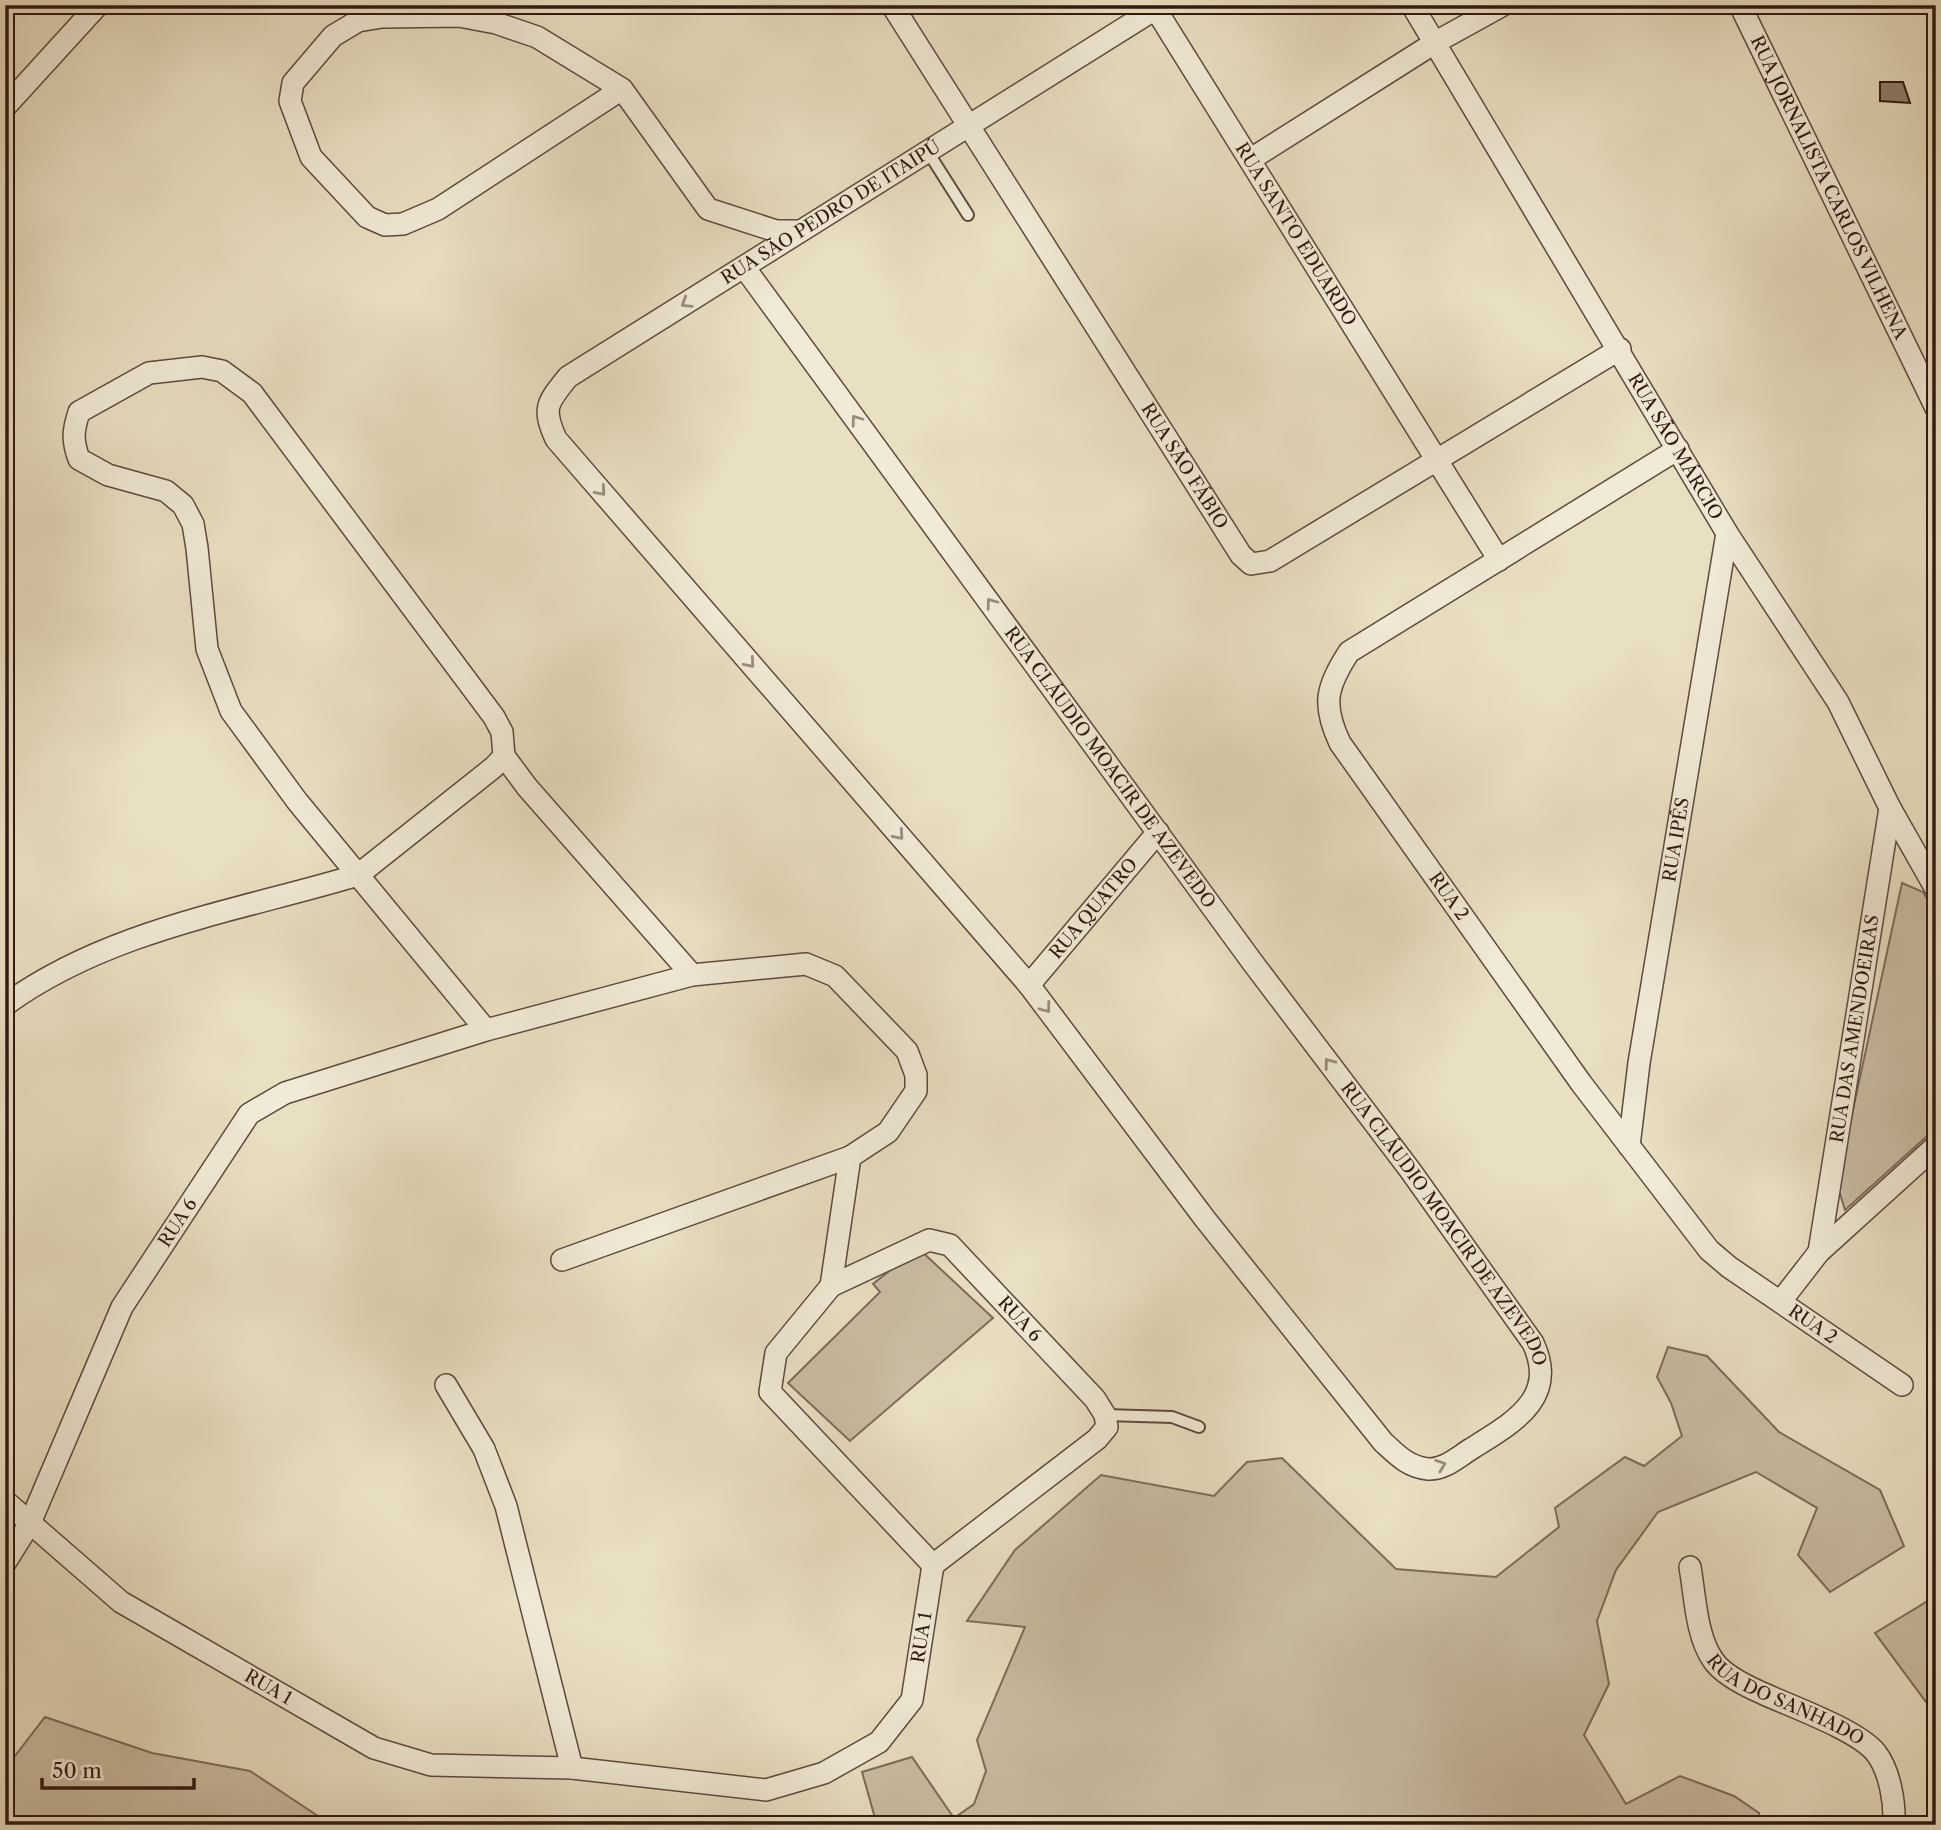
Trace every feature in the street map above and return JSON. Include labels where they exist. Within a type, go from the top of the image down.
[{"type":"street","points":[[5,107],[98,5]]},
{"type":"street","name":"RUA SÃO FÁBIO","points":[[892,5],[971,125],[1241,555],[1251,564],[1270,561],[1620,349]]},
{"type":"street","name":"RUA SÃO MÁRCIO","points":[[1412,5],[1620,349],[1727,533],[1838,702],[1890,808],[1936,890]]},
{"type":"street","points":[[1251,159],[1436,42],[1503,5]]},
{"type":"street","name":"RUA JORNALISTA CARLOS VILHENA","points":[[1740,5],[1936,408]]},
{"type":"street","name":"RUA SÃO PEDRO DE ITAIPÚ","points":[[556,439],[546,414],[549,400],[568,377],[1154,7]]},
{"type":"street","name":"RUA SANTO EDUARDO","points":[[1154,7],[1499,560]]},
{"type":"street","points":[[622,89],[438,209],[403,224],[385,225],[366,217],[311,157],[289,101],[293,83],[333,36],[358,21],[460,10],[537,37],[622,89],[708,209],[776,231],[797,231]]},
{"type":"street","name":"RUA CLÁUDIO MOACIR DE AZEVEDO","points":[[556,439],[1029,985],[1205,1219],[1383,1441],[1403,1461],[1417,1467],[1441,1468],[1516,1420],[1534,1399],[1542,1377],[1540,1358],[1533,1343],[1410,1170],[1158,832],[744,267]]},
{"type":"street","points":[[486,1030],[297,801],[231,711],[207,649],[195,536],[183,505],[166,491],[108,475],[79,460],[72,434],[79,412],[149,373],[202,367],[222,371],[251,393],[312,470],[494,717],[502,732],[504,755],[527,787],[692,975]]},
{"type":"street","name":"RUA 2","points":[[1678,449],[1349,652],[1332,677],[1328,692],[1329,719],[1340,743],[1629,1146],[1709,1250],[1729,1267],[1902,1384]]},
{"type":"street","name":"RUA IPÊS","points":[[1629,1146],[1639,1063],[1727,533]]},
{"type":"street","points":[[5,1005],[94,954],[197,918],[274,900],[358,875],[504,755]]},
{"type":"street","name":"RUA DAS AMENDOEIRAS","points":[[1819,1252],[1890,808]]},
{"type":"street","name":"RUA QUATRO","points":[[1029,985],[1158,832]]},
{"type":"street","name":"RUA 6","points":[[5,1563],[30,1523],[122,1307],[249,1114],[285,1093],[486,1030],[692,975],[806,964],[835,975],[907,1051],[916,1076],[916,1091],[888,1132],[850,1157],[562,1259]]},
{"type":"street","points":[[1781,1301],[1819,1252],[1936,1146]]},
{"type":"street","points":[[850,1157],[831,1286],[776,1353],[770,1392],[933,1565],[1097,1439],[1107,1427],[1105,1415]]},
{"type":"street","name":"RUA 6","points":[[831,1286],[929,1240],[950,1245],[1095,1399],[1105,1415]]},
{"type":"street","points":[[446,1385],[484,1449],[506,1506],[572,1768]]},
{"type":"street","name":"RUA 1","points":[[5,1501],[121,1602],[374,1748],[431,1765],[572,1768],[766,1790],[824,1773],[879,1742],[912,1700],[933,1565]]},
{"type":"street","name":"RUA DO SANHADO","points":[[1690,1567],[1703,1635],[1714,1663],[1744,1685],[1849,1733],[1875,1752],[1885,1771],[1892,1796],[1894,1825]]},
{"type":"lane","points":[[928,152],[968,215]]},
{"type":"lane","points":[[1105,1415],[1172,1417],[1199,1427]]},
{"type":"shaded area","points":[[1902,883],[1923,892],[1936,913],[1936,1128],[1845,1210],[1837,1184]]},
{"type":"shaded area","points":[[918,1248],[993,1318],[850,1441],[788,1383],[880,1292],[873,1284]]},
{"type":"shaded area","points":[[1668,1347],[1707,1356],[1779,1432],[1880,1490],[1904,1546],[1830,1592],[1798,1555],[1817,1508],[1756,1472],[1658,1512],[1616,1570],[1597,1621],[1609,1684],[1584,1735],[1626,1804],[1680,1776],[1734,1796],[1759,1813],[1758,1825],[877,1825],[862,1772],[912,1757],[954,1818],[974,1804],[986,1771],[977,1740],[1025,1627],[967,1621],[1015,1550],[1101,1475],[1214,1496],[1247,1462],[1282,1458],[1396,1569],[1496,1577],[1559,1527],[1555,1508],[1625,1457],[1644,1466],[1682,1436],[1671,1403],[1657,1377]]},
{"type":"shaded area","points":[[1936,1596],[1936,1701],[1929,1706],[1875,1633]]},
{"type":"shaded area","points":[[45,1717],[152,1753],[250,1771],[318,1816],[320,1825],[5,1825],[5,1769]]},
{"type":"building","points":[[1880,82],[1903,82],[1910,103],[1880,101]]}]
